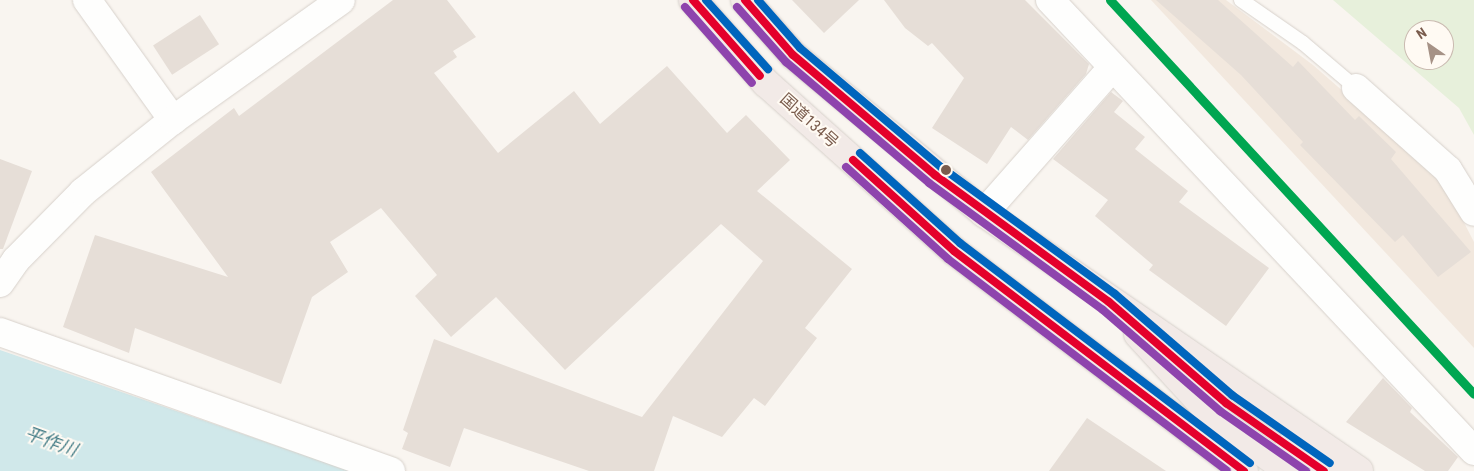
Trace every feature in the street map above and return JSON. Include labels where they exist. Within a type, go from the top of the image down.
[{"type":"highway","points":[[745,0],[793,55],[984,213],[1108,302],[1358,471]]},
{"type":"highway","name":"国道134号","points":[[695,1],[766,82],[954,251],[1244,471]]},
{"type":"highway","points":[[1108,302],[1216,420],[1289,471]]},
{"type":"highway","points":[[1108,302],[1226,403],[1324,471]]},
{"type":"street","points":[[87,0],[173,120]]},
{"type":"street","points":[[0,283],[16,260],[83,192],[173,120],[341,0]]},
{"type":"street","points":[[1050,0],[1111,69],[1474,451]]},
{"type":"street","points":[[984,213],[1111,69]]},
{"type":"street","points":[[1356,88],[1448,170],[1474,212]]},
{"type":"street","points":[[0,332],[391,471]]},
{"type":"street","points":[[1469,471],[1474,464]]},
{"type":"lane","points":[[1241,0],[1304,43],[1356,88]]},
{"type":"shaded area","points":[[1151,0],[1226,0],[1313,65],[1440,176],[1474,242],[1474,348]]},
{"type":"green space","points":[[1333,0],[1474,0],[1474,135],[1459,108],[1415,70],[1454,70],[1454,20],[1404,20],[1404,61]]},
{"type":"water","name":"平作川","points":[[0,350],[350,471],[0,471]]},
{"type":"building","points":[[393,0],[447,0],[476,37],[453,51],[457,57],[434,73],[498,153],[574,91],[600,124],[667,66],[727,133],[746,115],[790,160],[757,191],[852,269],[805,328],[817,338],[765,406],[754,398],[722,437],[673,416],[654,471],[589,471],[464,428],[450,467],[402,449],[408,433],[403,430],[434,339],[642,417],[763,261],[721,224],[565,370],[496,297],[451,337],[415,296],[437,275],[381,208],[330,242],[348,272],[312,297],[281,384],[135,328],[129,353],[63,327],[95,235],[228,277],[151,172],[234,108],[239,116]]},
{"type":"building","points":[[792,0],[859,0],[824,33]]},
{"type":"building","points":[[884,0],[1025,0],[1089,64],[1086,74],[1028,140],[1011,127],[987,164],[932,128],[964,78],[932,43],[928,46],[905,28]]},
{"type":"building","points":[[1156,0],[1218,0],[1293,67],[1298,61],[1355,120],[1359,116],[1396,152],[1391,159],[1471,252],[1438,277],[1403,235],[1395,242],[1300,145],[1303,142],[1241,75]]},
{"type":"building","points":[[200,15],[219,44],[172,75],[153,45]]},
{"type":"building","points":[[1111,92],[1123,101],[1114,112],[1145,137],[1135,149],[1188,191],[1179,202],[1269,268],[1226,326],[1149,270],[1153,265],[1095,216],[1108,200],[1053,159]]},
{"type":"building","points":[[0,159],[32,171],[3,249],[0,249]]},
{"type":"building","points":[[1383,378],[1412,408],[1410,412],[1458,457],[1448,471],[1425,471],[1346,422]]},
{"type":"building","points":[[1087,418],[1166,471],[1049,471]]},
{"type":"transit line","points":[[693,0],[760,76]]},
{"type":"transit line","points":[[706,0],[768,69]]},
{"type":"transit line","points":[[745,0],[793,55],[935,175],[1109,302],[1226,403],[1324,471]]},
{"type":"transit line","points":[[758,0],[800,48],[941,167],[1115,294],[1232,395],[1330,463]]},
{"type":"transit line","points":[[1110,0],[1474,394]]},
{"type":"transit line","points":[[685,7],[752,83]]},
{"type":"transit line","points":[[737,7],[786,62],[929,183],[1103,310],[1220,411],[1306,471]]},
{"type":"transit line","points":[[860,153],[960,243],[1250,463]]},
{"type":"transit line","points":[[853,160],[954,251],[1244,471]]},
{"type":"transit line","points":[[846,167],[948,259],[1227,471]]}]
